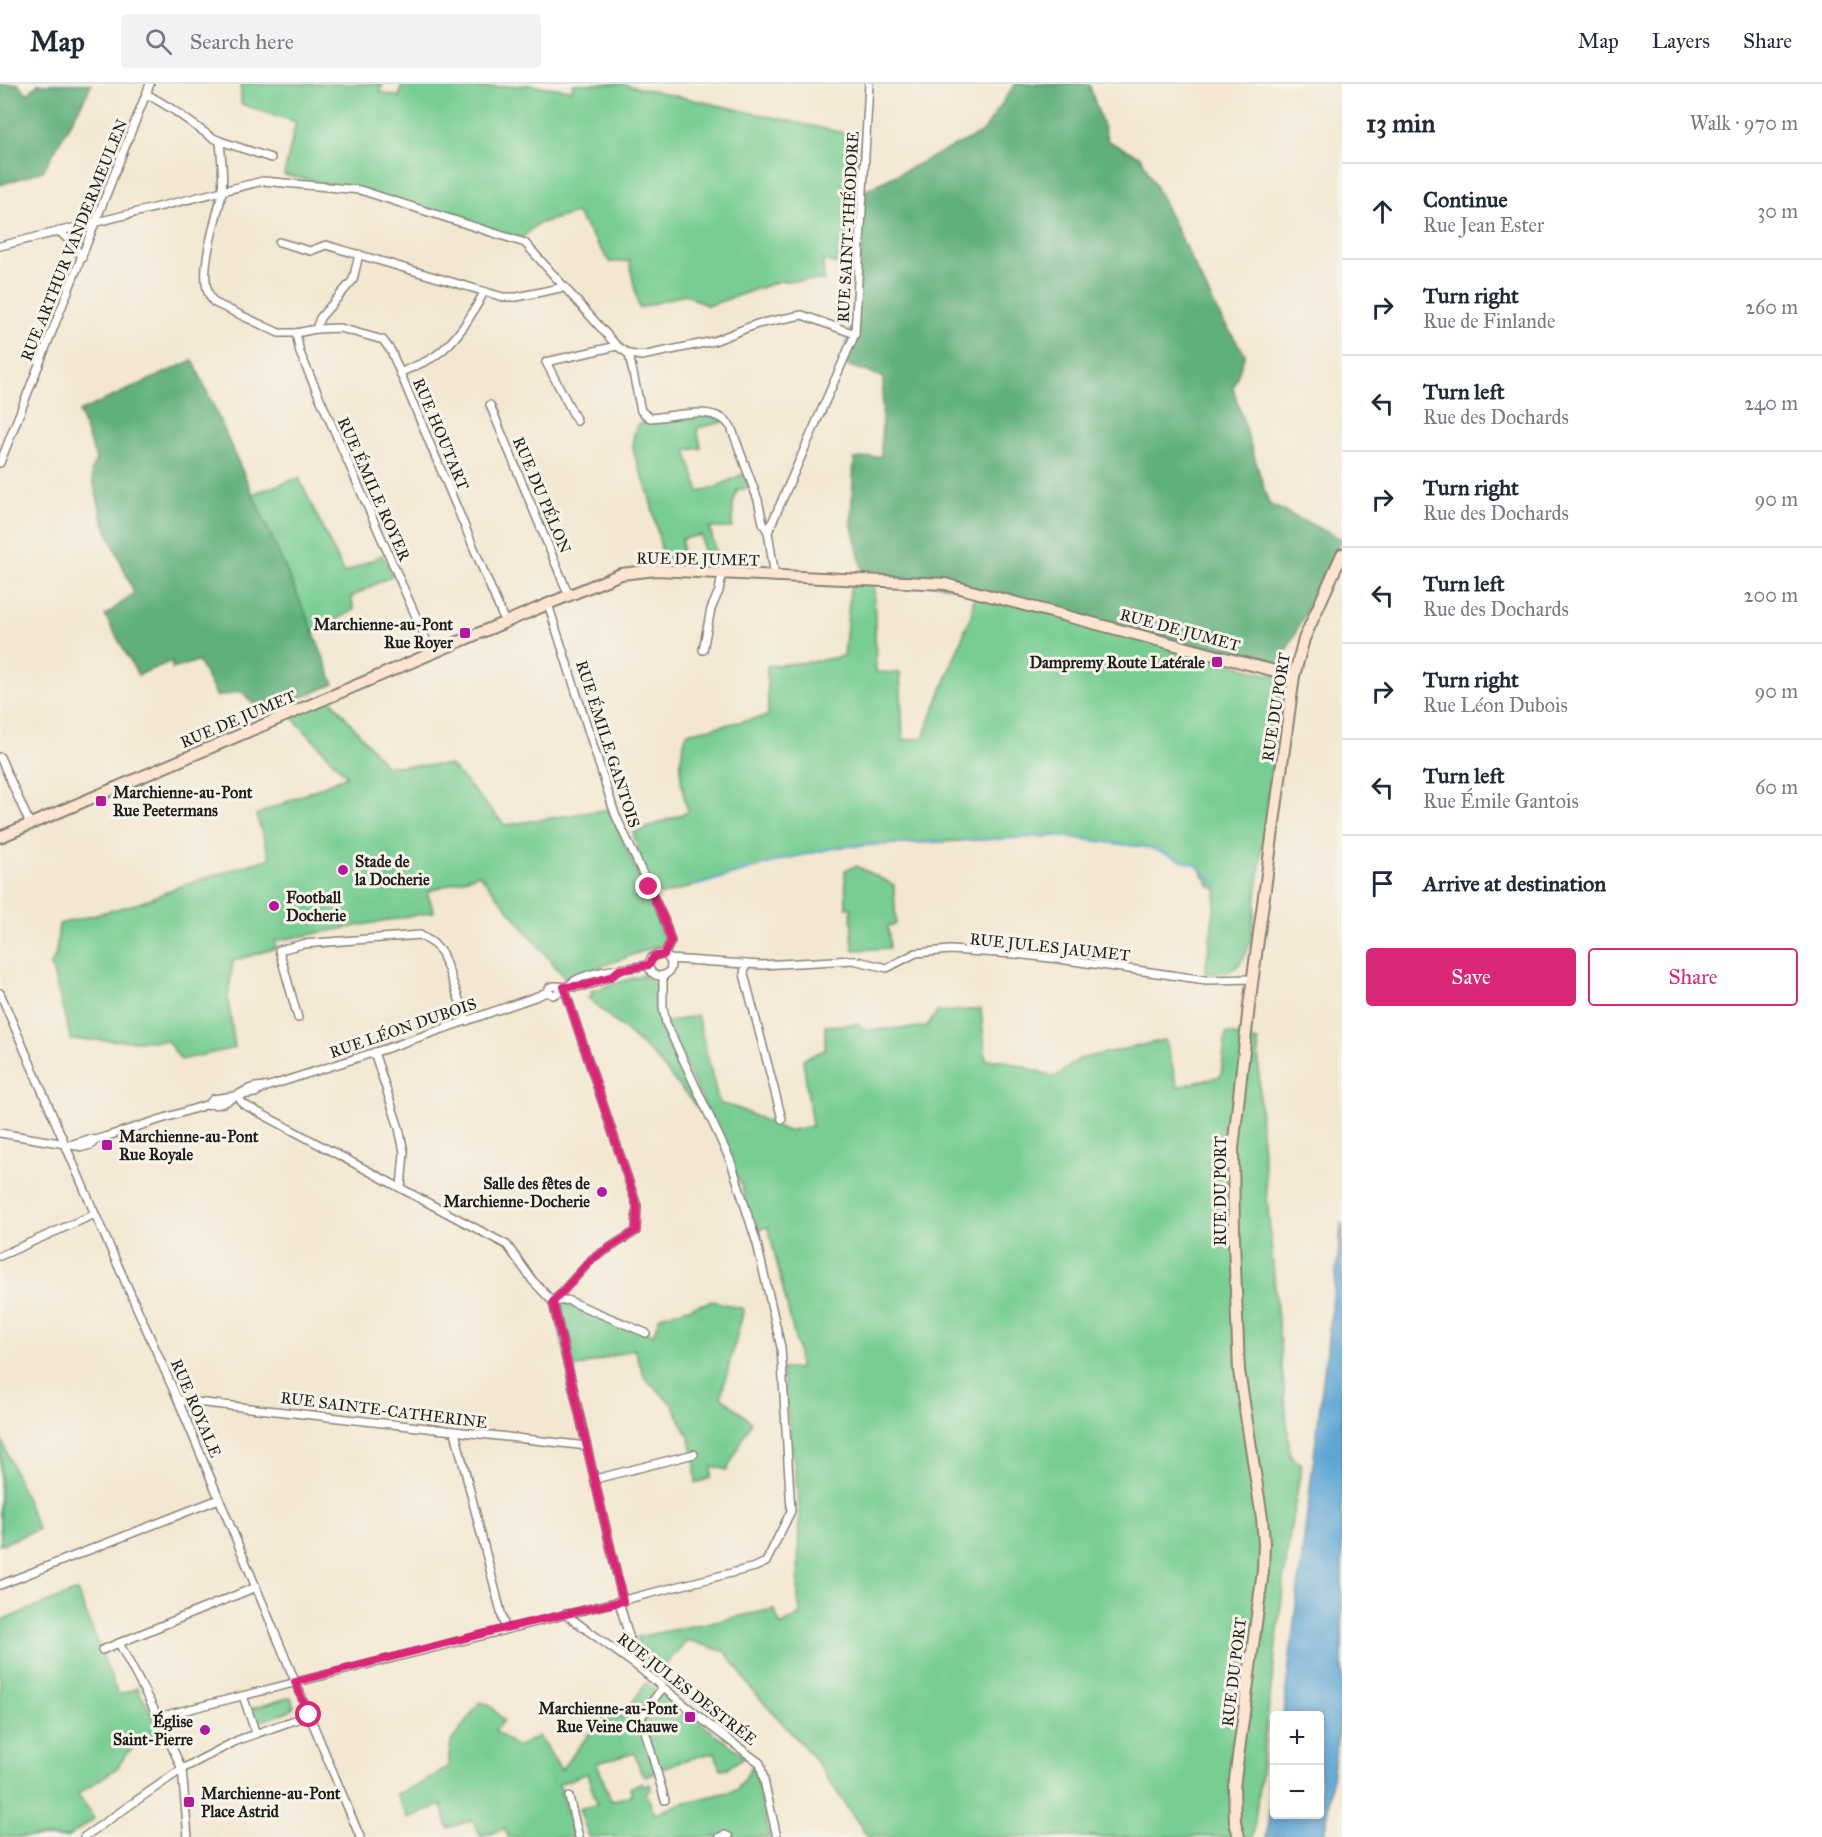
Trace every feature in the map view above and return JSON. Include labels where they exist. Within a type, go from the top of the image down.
[{"type":"street","name":"RUE ARTHUR VANDERMEULEN","points":[[0,463],[150,84]]},
{"type":"street","name":"RUE SAINT-THÉODORE","points":[[768,532],[855,334],[869,84]]},
{"type":"street","points":[[147,94],[211,137],[271,158]]},
{"type":"street","points":[[220,141],[222,190],[208,247],[206,287],[209,298],[279,333],[296,333]]},
{"type":"street","points":[[0,246],[262,181],[360,190],[525,243],[617,346],[629,354],[642,356],[714,341],[757,324],[802,315],[855,334]]},
{"type":"street","points":[[59,231],[73,244],[82,258]]},
{"type":"street","points":[[279,242],[310,251],[326,245],[503,297],[517,297],[565,287]]},
{"type":"street","points":[[316,329],[320,318],[353,280],[359,254]]},
{"type":"street","points":[[400,373],[433,357],[444,348],[471,316],[484,292]]},
{"type":"street","name":"RUE HOUTART","points":[[296,333],[340,328],[383,340],[391,351],[505,622]]},
{"type":"street","name":"RUE ÉMILE ROYER","points":[[296,333],[300,353],[432,653]]},
{"type":"street","points":[[576,421],[546,362],[617,346]]},
{"type":"street","points":[[629,354],[641,411],[645,416],[650,418],[709,413],[727,421],[768,532],[775,576]]},
{"type":"street","name":"RUE DU PÉLON","points":[[489,405],[569,596]]},
{"type":"street","name":"RUE DU PORT","points":[[1239,1835],[1235,1822],[1234,1787],[1263,1570],[1264,1544],[1239,1371],[1233,1149],[1249,1006],[1294,676],[1304,639],[1342,554]]},
{"type":"street","name":"RUE DE JUMET","points":[[0,837],[548,604],[621,574],[636,571],[656,570],[945,584],[1294,676]]},
{"type":"street","points":[[703,650],[711,609],[719,591],[722,574]]},
{"type":"street","name":"RUE ÉMILE GANTOIS","points":[[548,604],[615,814],[664,919],[671,941],[666,957]]},
{"type":"street","points":[[0,757],[30,824]]},
{"type":"street","points":[[298,1018],[279,950],[303,944],[420,935],[434,943],[442,953],[467,1021]]},
{"type":"street","name":"RUE JULES JAUMET","points":[[666,957],[789,965],[853,960],[887,968],[916,953],[950,950],[1059,959],[1206,980],[1253,979]]},
{"type":"street","points":[[158,1717],[755,1567],[766,1562],[791,1511],[780,1347],[757,1244],[731,1162],[666,1023],[663,1007],[663,975],[669,969],[666,957],[654,956],[649,965],[654,974],[663,975]]},
{"type":"street","points":[[746,964],[744,974],[782,1119]]},
{"type":"street","name":"RUE LÉON DUBOIS","points":[[66,1145],[89,1139],[96,1140],[209,1104],[215,1106],[257,1085],[266,1087],[374,1052],[547,992],[550,987],[556,985],[564,987],[579,978],[610,968],[619,970],[649,965]]},
{"type":"street","points":[[553,1302],[592,1259],[636,1231],[637,1206],[564,987]]},
{"type":"street","name":"RUE ROYALE","points":[[0,993],[178,1400],[360,1837]]},
{"type":"street","points":[[374,1052],[399,1128],[404,1152],[400,1188]]},
{"type":"street","points":[[237,1095],[243,1104],[507,1245],[532,1281],[553,1302],[638,1667]]},
{"type":"street","points":[[0,1133],[66,1145]]},
{"type":"street","points":[[0,1256],[95,1214]]},
{"type":"street","points":[[553,1302],[567,1300],[646,1333]]},
{"type":"street","name":"RUE SAINTE-CATHERINE","points":[[178,1400],[587,1446]]},
{"type":"street","points":[[455,1432],[505,1628]]},
{"type":"street","points":[[595,1479],[694,1454]]},
{"type":"street","points":[[0,1585],[219,1499]]},
{"type":"street","points":[[102,1650],[256,1587]]},
{"type":"street","name":"RUE JULES DESTRÉE","points":[[565,1614],[638,1667],[760,1762],[777,1837]]},
{"type":"street","points":[[119,1643],[182,1769],[188,1837]]},
{"type":"street","points":[[663,1688],[641,1717],[665,1800]]},
{"type":"street","points":[[243,1696],[256,1734]]},
{"type":"street","points":[[84,1837],[182,1769],[238,1740],[309,1715]]},
{"type":"street","points":[[569,1797],[579,1837]]},
{"type":"street","points":[[720,1837],[725,1835],[729,1837]]},
{"type":"green space","points":[[0,84],[18,84],[28,94],[38,84],[91,84],[43,171],[0,185]]},
{"type":"green space","points":[[241,84],[383,84],[380,92],[399,97],[402,84],[479,84],[479,88],[530,85],[572,90],[573,84],[621,84],[858,136],[852,273],[845,266],[823,260],[824,280],[780,281],[708,306],[685,294],[639,308],[629,261],[610,262],[576,213],[537,224],[522,238],[357,190],[284,175],[296,122],[241,104]]},
{"type":"green space","points":[[1015,84],[1089,84],[1108,141],[1141,157],[1219,315],[1245,354],[1233,388],[1269,504],[1342,539],[1279,666],[959,588],[863,573],[851,522],[854,459],[881,456],[883,377],[843,364],[859,281],[864,191],[983,132]]},
{"type":"green space","points":[[193,360],[312,628],[334,684],[262,713],[241,691],[217,697],[198,661],[172,669],[172,661],[138,675],[105,616],[134,593],[102,518],[91,471],[96,459],[79,412]]},
{"type":"green space","points":[[698,414],[717,416],[723,422],[697,428],[701,448],[686,450],[699,492],[716,487],[747,472],[748,488],[737,490],[733,505],[732,528],[710,528],[719,567],[705,567],[701,535],[682,539],[682,566],[665,564],[649,495],[634,451],[634,433],[638,424]]},
{"type":"green space","points":[[299,478],[344,573],[382,555],[393,575],[351,597],[354,610],[313,632],[252,494]]},
{"type":"green space","points":[[851,580],[874,581],[876,672],[900,673],[903,740],[923,738],[971,615],[975,592],[1278,677],[1281,693],[1251,940],[1240,963],[1230,971],[1223,973],[1205,973],[1217,890],[1210,886],[1198,866],[1150,848],[1059,836],[839,847],[785,859],[662,895],[649,887],[633,833],[688,812],[681,772],[682,753],[687,733],[768,716],[767,666],[844,656]]},
{"type":"green space","name":"Stade de la Docherie","points":[[329,697],[386,766],[450,765],[505,825],[609,809],[658,921],[664,939],[663,944],[566,979],[479,874],[427,892],[434,912],[275,941],[276,948],[233,961],[228,999],[235,1048],[181,1060],[167,1041],[71,1040],[51,965],[56,953],[59,924],[140,903],[183,885],[270,858],[256,815],[347,776],[289,714]]},
{"type":"green space","points":[[856,866],[894,885],[896,924],[888,926],[890,948],[853,950],[851,908],[846,907],[845,870]]},
{"type":"green space","points":[[643,975],[656,985],[656,1008],[660,1026],[706,1118],[652,1054],[588,998],[592,996],[591,991]]},
{"type":"green space","points":[[981,1009],[986,1060],[1003,1060],[1055,1077],[1079,1059],[1165,1040],[1178,1087],[1221,1076],[1226,1033],[1258,1041],[1261,1131],[1290,1456],[1302,1464],[1290,1531],[1253,1837],[868,1837],[809,1752],[753,1691],[726,1652],[687,1640],[655,1677],[641,1663],[637,1637],[774,1609],[781,1626],[801,1614],[798,1600],[799,1503],[782,1369],[799,1369],[798,1351],[768,1227],[753,1231],[742,1187],[666,1023],[697,1015],[719,1103],[737,1108],[787,1131],[812,1126],[803,1059],[825,1050],[825,1026],[858,1024],[866,1030],[926,1027],[937,1012]]},
{"type":"green space","points":[[567,1300],[653,1335],[660,1316],[713,1301],[744,1309],[721,1396],[751,1422],[727,1470],[712,1466],[711,1478],[696,1483],[694,1454],[689,1437],[672,1404],[645,1378],[634,1349],[569,1370],[553,1302]]},
{"type":"green space","points":[[0,1436],[38,1529],[0,1545]]},
{"type":"green space","points":[[77,1591],[118,1695],[137,1688],[160,1729],[127,1753],[117,1768],[78,1794],[94,1819],[68,1837],[0,1837],[0,1621]]},
{"type":"green space","points":[[646,1683],[745,1756],[728,1768],[720,1769],[715,1752],[678,1762],[646,1776],[640,1770],[635,1753],[597,1763],[611,1801],[632,1795],[630,1788],[642,1782],[643,1787],[650,1784],[651,1789],[646,1793],[655,1814],[682,1803],[737,1790],[753,1765],[770,1837],[589,1837],[579,1809],[597,1804],[587,1773],[559,1784],[574,1837],[508,1837],[505,1828],[481,1837],[472,1820],[448,1828],[442,1805],[408,1818],[396,1794],[426,1781],[448,1766],[451,1742],[480,1702],[489,1704],[504,1721],[495,1731],[517,1747],[539,1736],[561,1770],[607,1711],[622,1717]]},
{"type":"green space","points":[[291,1697],[294,1707],[290,1711],[262,1721],[260,1717],[254,1719],[251,1709]]},
{"type":"water","points":[[1342,1222],[1342,1704],[1324,1837],[1266,1837],[1270,1806],[1270,1819],[1324,1819],[1324,1711],[1283,1711]]},
{"type":"waterway","points":[[962,840],[1059,836],[1150,848],[1198,866],[1219,887]]},
{"type":"waterway","points":[[846,846],[942,841]]},
{"type":"waterway","points":[[695,886],[785,859],[839,847]]},
{"type":"place","name":"Marchienne-au-Pont Rue Royer","points":[[465,633]]},
{"type":"place","name":"Dampremy Route Latérale","points":[[1217,662]]},
{"type":"place","name":"Marchienne-au-Pont Rue Peetermans","points":[[101,801]]},
{"type":"place","name":"Stade de la Docherie","points":[[343,870]]},
{"type":"place","name":"Football Docherie","points":[[274,906]]},
{"type":"place","name":"Marchienne-au-Pont Rue Royale","points":[[107,1145]]},
{"type":"place","name":"Salle des fêtes de Marchienne-Docherie","points":[[602,1192]]},
{"type":"place","name":"Marchienne-au-Pont Rue Veine Chauwe","points":[[690,1717]]},
{"type":"place","name":"Église Saint-Pierre","points":[[205,1730]]},
{"type":"place","name":"Marchienne-au-Pont Place Astrid","points":[[189,1802]]},
{"type":"route","points":[[309,1715],[295,1682],[505,1628],[623,1601],[553,1302],[592,1259],[636,1231],[637,1206],[564,987],[586,985],[612,976],[619,970],[649,965],[654,956],[664,955],[671,941],[664,919],[649,887]]}]
